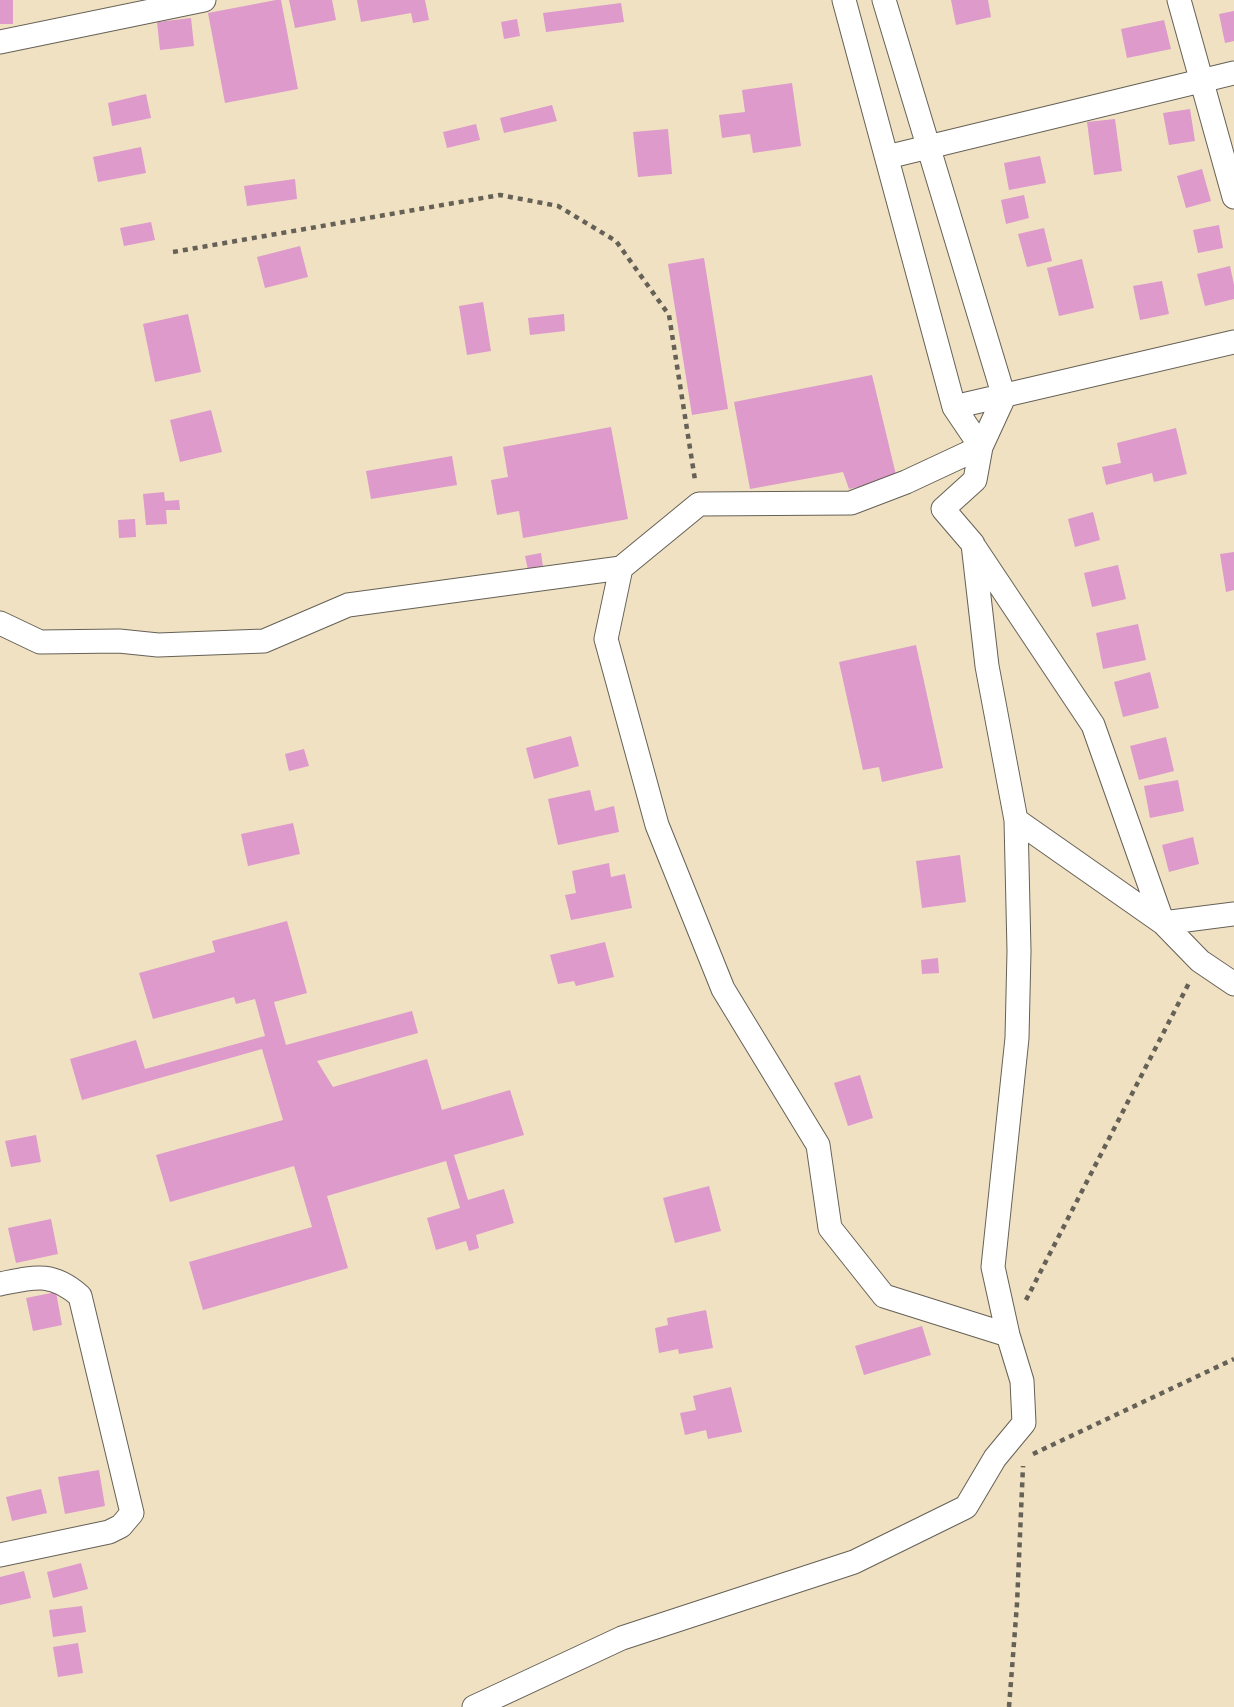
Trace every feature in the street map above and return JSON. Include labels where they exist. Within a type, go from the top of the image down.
[{"type":"street","points":[[0,42],[122,8],[204,0]]},
{"type":"street","points":[[844,0],[954,407],[981,447]]},
{"type":"street","points":[[884,0],[1004,397],[981,447],[975,480],[943,509],[973,544],[1093,725],[1163,923]]},
{"type":"street","points":[[1179,0],[1234,197]]},
{"type":"street","points":[[887,157],[1234,74]]},
{"type":"street","points":[[954,407],[1234,342]]},
{"type":"street","points":[[0,623],[40,642],[119,641],[158,645],[264,641],[348,604],[621,568],[699,504],[851,503],[906,482],[981,447]]},
{"type":"street","points":[[474,1707],[622,1638],[854,1562],[966,1507],[995,1458],[1024,1423],[1022,1381],[1008,1335],[993,1267],[1017,1038],[1019,951],[1016,820],[987,666],[973,544]]},
{"type":"street","points":[[621,568],[606,639],[657,825],[723,989],[818,1145],[830,1228],[884,1296],[1008,1335]]},
{"type":"street","points":[[1016,820],[1163,923],[1200,961],[1234,984]]},
{"type":"street","points":[[1163,923],[1234,914]]},
{"type":"street","points":[[0,1284],[39,1276],[65,1283],[80,1296],[132,1513],[121,1526],[108,1532],[0,1555]]},
{"type":"path","points":[[173,252],[500,195],[558,206],[616,241],[669,315],[699,504]]},
{"type":"path","points":[[1008,1335],[1200,961]]},
{"type":"path","points":[[1009,1707],[1017,1604],[1023,1458],[1234,1359]]},
{"type":"building","points":[[0,0],[13,0],[13,24],[0,24]]},
{"type":"building","points":[[281,0],[298,89],[225,103],[208,13]]},
{"type":"building","points":[[289,0],[332,0],[336,20],[295,28]]},
{"type":"building","points":[[357,0],[425,0],[429,20],[413,23],[411,13],[361,22]]},
{"type":"building","points":[[951,0],[988,0],[991,17],[956,25]]},
{"type":"building","points":[[621,3],[624,22],[546,32],[543,13]]},
{"type":"building","points":[[1234,11],[1234,41],[1225,43],[1219,14]]},
{"type":"building","points":[[191,18],[194,46],[160,50],[157,22]]},
{"type":"building","points":[[517,19],[520,36],[504,39],[501,22]]},
{"type":"building","points":[[1164,20],[1171,49],[1127,58],[1121,29]]},
{"type":"building","points":[[792,83],[801,146],[753,153],[750,134],[722,138],[719,115],[745,112],[742,90]]},
{"type":"building","points":[[146,94],[151,118],[112,126],[108,103]]},
{"type":"building","points":[[552,105],[557,121],[504,133],[500,118]]},
{"type":"building","points":[[1190,109],[1195,141],[1169,145],[1163,113]]},
{"type":"building","points":[[1115,119],[1122,171],[1094,175],[1087,122]]},
{"type":"building","points":[[476,124],[480,140],[447,148],[443,132]]},
{"type":"building","points":[[668,129],[672,174],[638,177],[633,132]]},
{"type":"building","points":[[141,147],[146,173],[98,182],[93,157]]},
{"type":"building","points":[[1040,156],[1046,183],[1009,190],[1004,163]]},
{"type":"building","points":[[1202,169],[1211,201],[1186,208],[1177,176]]},
{"type":"building","points":[[295,179],[297,199],[247,206],[244,186]]},
{"type":"building","points":[[1024,195],[1029,218],[1006,224],[1001,200]]},
{"type":"building","points":[[151,222],[155,240],[124,246],[120,228]]},
{"type":"building","points":[[1219,225],[1223,248],[1198,253],[1193,230]]},
{"type":"building","points":[[1044,228],[1052,261],[1027,267],[1018,234]]},
{"type":"building","points":[[300,246],[308,277],[265,288],[257,257]]},
{"type":"building","points":[[704,258],[728,409],[692,415],[668,264]]},
{"type":"building","points":[[1082,259],[1094,308],[1059,316],[1047,268]]},
{"type":"building","points":[[1230,266],[1234,299],[1205,306],[1197,274]]},
{"type":"building","points":[[1162,281],[1169,314],[1140,320],[1133,286]]},
{"type":"building","points":[[483,302],[491,351],[467,355],[459,306]]},
{"type":"building","points":[[188,314],[201,372],[155,382],[143,324]]},
{"type":"building","points":[[564,314],[565,331],[530,335],[528,318]]},
{"type":"building","points":[[872,375],[897,479],[849,489],[843,472],[750,489],[734,402]]},
{"type":"building","points":[[211,410],[222,452],[180,462],[170,420]]},
{"type":"building","points":[[611,427],[628,519],[523,538],[519,511],[497,515],[491,480],[508,477],[503,447]]},
{"type":"building","points":[[1176,428],[1187,474],[1154,482],[1152,473],[1106,485],[1102,467],[1121,463],[1117,443]]},
{"type":"building","points":[[452,456],[457,485],[371,499],[366,471]]},
{"type":"building","points":[[164,492],[165,501],[179,500],[180,510],[166,510],[167,524],[146,525],[143,494]]},
{"type":"building","points":[[1093,512],[1100,540],[1075,547],[1068,519]]},
{"type":"building","points":[[135,519],[136,537],[119,538],[118,520]]},
{"type":"building","points":[[1234,552],[1234,590],[1226,592],[1220,554]]},
{"type":"building","points":[[541,553],[543,567],[528,570],[525,556]]},
{"type":"building","points":[[1118,565],[1126,599],[1092,607],[1084,573]]},
{"type":"building","points":[[1138,624],[1146,660],[1103,669],[1096,633]]},
{"type":"building","points":[[916,645],[943,768],[882,782],[879,767],[863,770],[839,662]]},
{"type":"building","points":[[1150,672],[1159,708],[1123,717],[1114,682]]},
{"type":"building","points":[[571,736],[579,766],[534,779],[526,748]]},
{"type":"building","points":[[1166,737],[1174,771],[1139,780],[1130,746]]},
{"type":"building","points":[[304,749],[309,766],[289,771],[285,754]]},
{"type":"building","points":[[1178,780],[1184,811],[1150,818],[1144,786]]},
{"type":"building","points":[[590,790],[595,811],[614,806],[619,832],[558,845],[548,799]]},
{"type":"building","points":[[293,823],[300,854],[248,866],[241,834]]},
{"type":"building","points":[[1193,837],[1199,864],[1169,872],[1162,845]]},
{"type":"building","points":[[960,855],[966,902],[922,908],[916,861]]},
{"type":"building","points":[[609,863],[611,877],[625,874],[632,908],[571,920],[565,895],[576,893],[572,871]]},
{"type":"building","points":[[287,921],[307,993],[274,1002],[286,1045],[412,1011],[418,1033],[317,1061],[333,1087],[427,1059],[442,1110],[510,1090],[524,1135],[454,1155],[468,1200],[504,1189],[514,1223],[476,1235],[479,1248],[469,1251],[466,1241],[436,1250],[427,1218],[460,1208],[446,1161],[327,1196],[348,1268],[203,1310],[189,1262],[312,1227],[294,1166],[170,1202],[156,1155],[283,1120],[262,1049],[82,1100],[70,1059],[136,1040],[145,1069],[265,1036],[255,999],[236,1004],[234,997],[153,1019],[139,973],[215,952],[212,941]]},
{"type":"building","points":[[605,942],[614,977],[576,986],[574,981],[558,984],[550,955]]},
{"type":"building","points":[[938,958],[939,973],[922,974],[921,960]]},
{"type":"building","points":[[860,1075],[873,1118],[848,1126],[834,1083]]},
{"type":"building","points":[[36,1135],[41,1162],[11,1167],[5,1141]]},
{"type":"building","points":[[709,1186],[721,1231],[675,1243],[663,1198]]},
{"type":"building","points":[[51,1219],[58,1254],[16,1263],[8,1228]]},
{"type":"building","points":[[56,1292],[62,1325],[33,1331],[26,1298]]},
{"type":"building","points":[[706,1310],[713,1348],[679,1354],[678,1349],[659,1353],[655,1328],[668,1325],[667,1318]]},
{"type":"building","points":[[922,1326],[931,1355],[864,1375],[855,1346]]},
{"type":"building","points":[[731,1387],[742,1432],[708,1439],[706,1430],[685,1435],[680,1413],[696,1410],[693,1396]]},
{"type":"building","points":[[99,1470],[105,1506],[65,1514],[58,1477]]},
{"type":"building","points":[[41,1489],[47,1513],[12,1521],[6,1497]]},
{"type":"building","points":[[81,1563],[88,1589],[53,1598],[47,1572]]},
{"type":"building","points":[[24,1571],[31,1598],[0,1605],[0,1577]]},
{"type":"building","points":[[82,1606],[86,1632],[53,1637],[49,1610]]},
{"type":"building","points":[[78,1643],[83,1673],[58,1677],[53,1647]]}]
